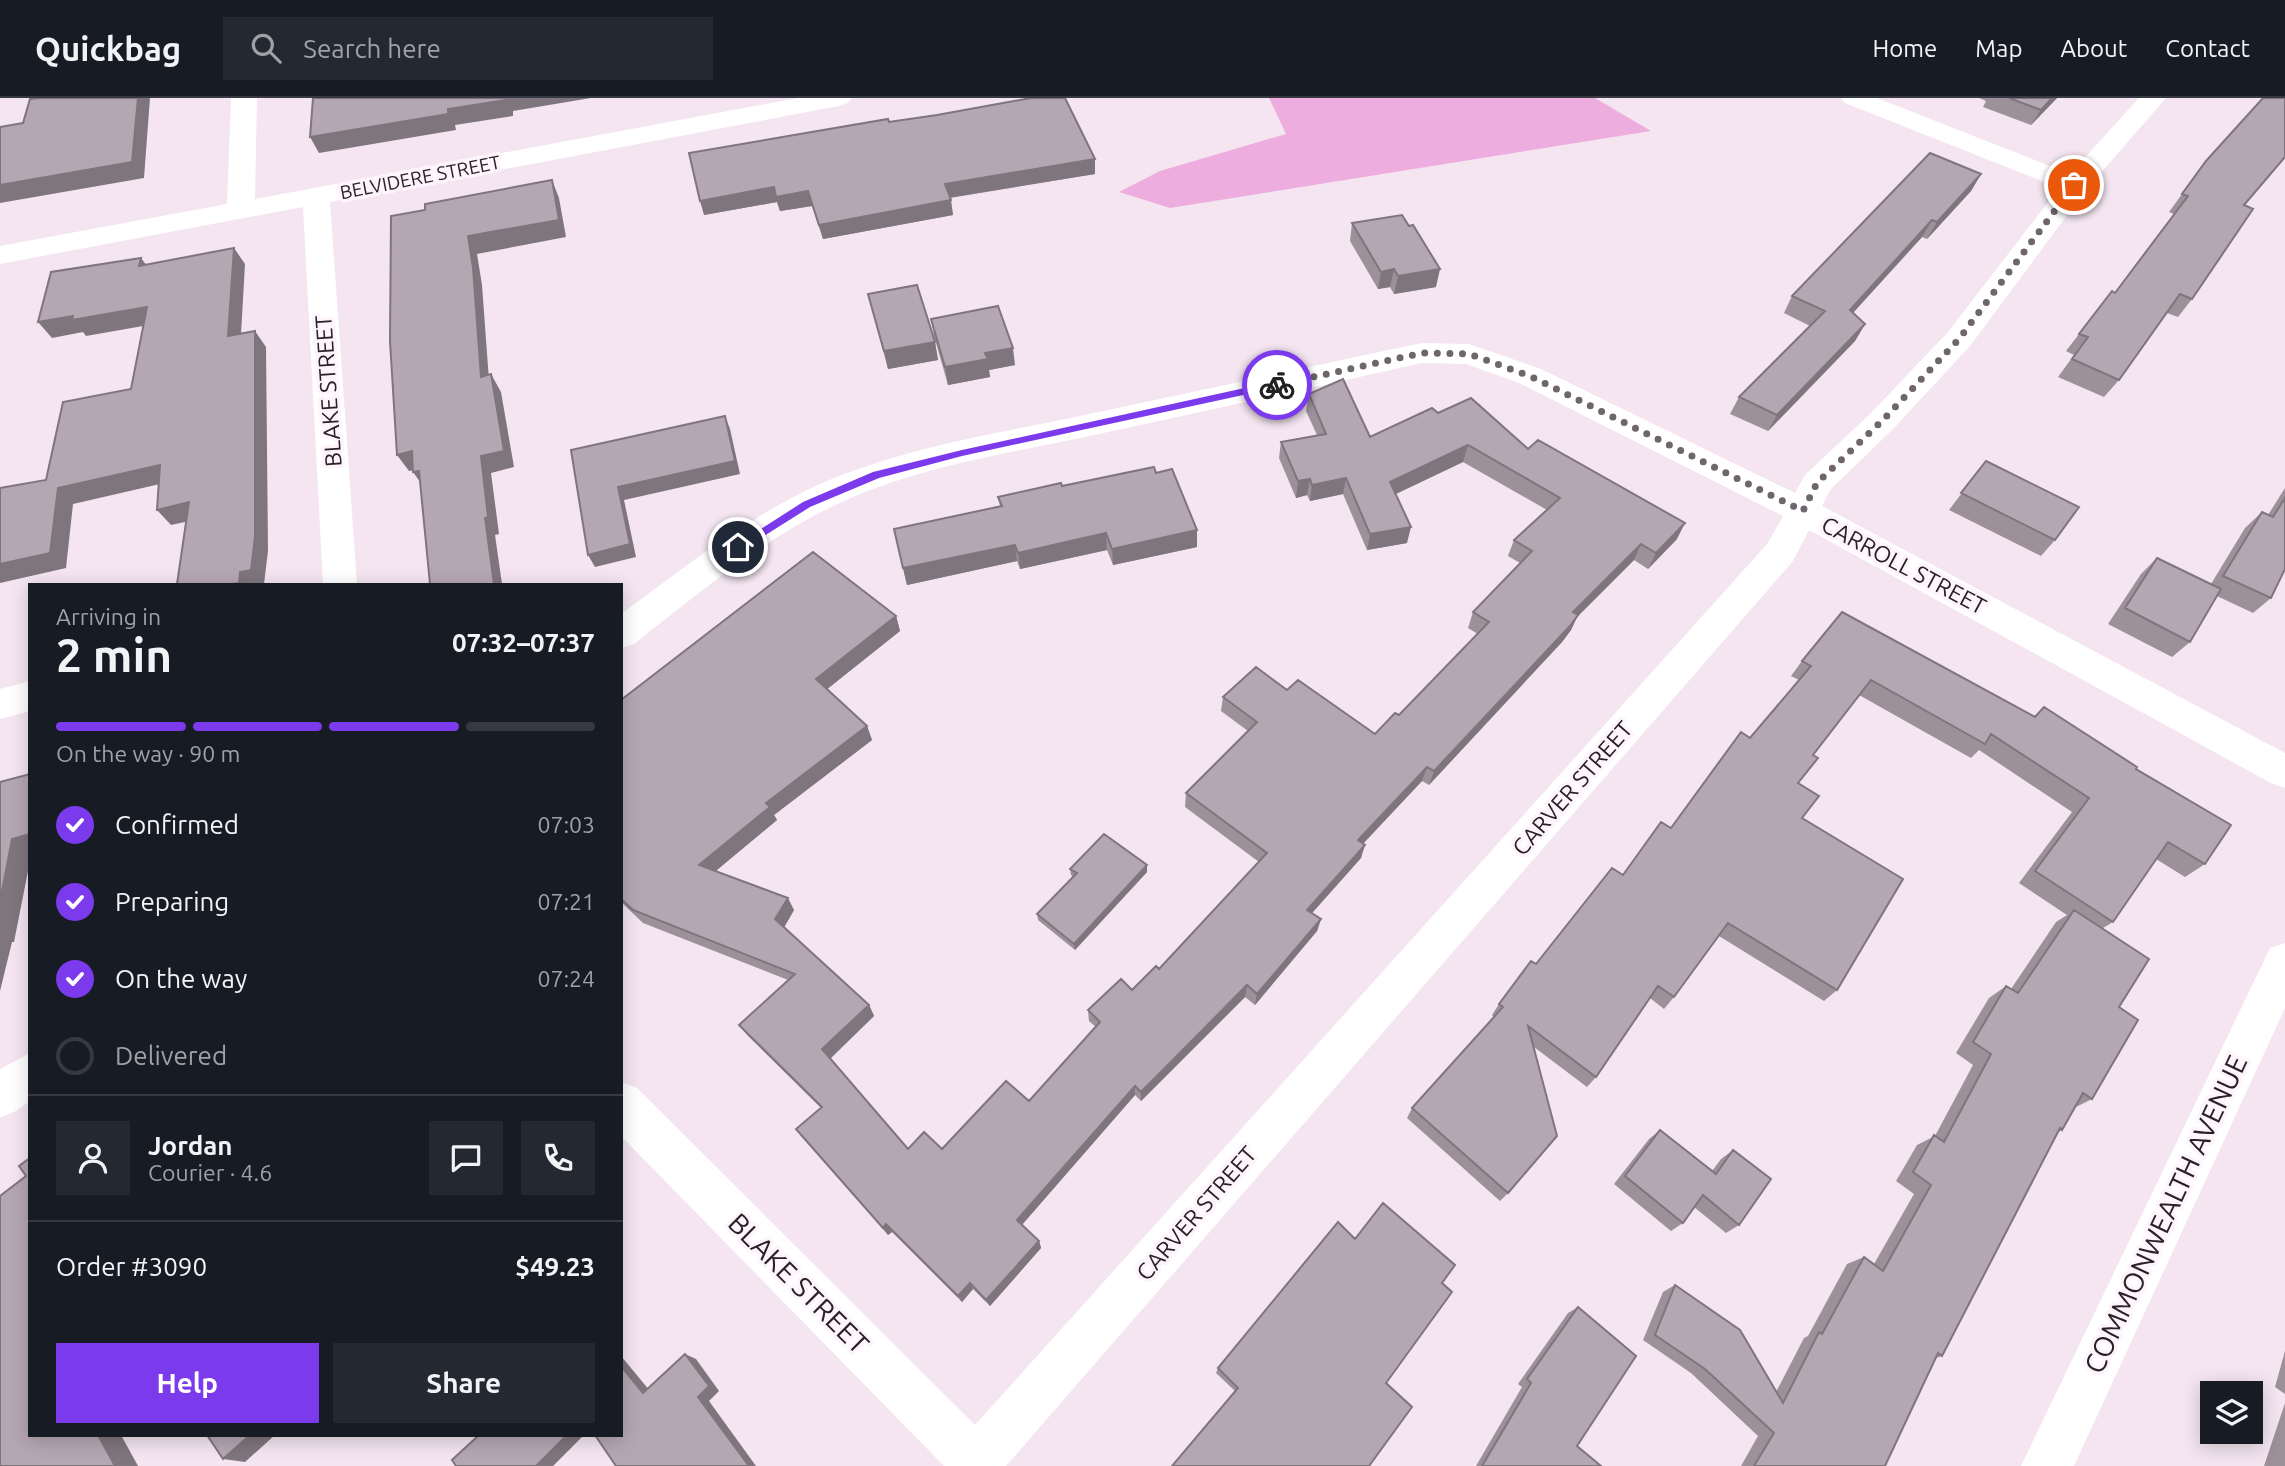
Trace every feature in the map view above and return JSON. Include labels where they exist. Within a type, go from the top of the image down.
[{"type":"street","points":[[241,211],[244,98]]},
{"type":"street","points":[[694,98],[701,125]]},
{"type":"street","name":"BELVIDERE STREET","points":[[0,255],[839,98]]},
{"type":"street","points":[[1854,98],[2074,185]]},
{"type":"street","name":"CARVER STREET","points":[[974,1464],[1781,552],[1817,483],[1883,420],[1959,339],[2074,185],[2153,98]]},
{"type":"street","name":"BLAKE STREET","points":[[316,197],[340,583]]},
{"type":"street","name":"CARROLL STREET","points":[[623,633],[738,547],[784,518],[830,493],[876,475],[1007,443],[1422,353],[1469,354],[1520,371],[1803,511],[2285,772]]},
{"type":"street","points":[[0,704],[28,697]]},
{"type":"street","name":"COMMONWEALTH AVENUE","points":[[2047,1466],[2285,962]]},
{"type":"street","points":[[0,1096],[28,1075]]},
{"type":"street","name":"BLAKE STREET","points":[[623,1106],[974,1464]]},
{"type":"shaded area","points":[[1269,98],[1595,98],[1651,131],[1170,208],[1119,192],[1160,171],[1286,134]]},
{"type":"building","points":[[138,98],[132,162],[0,185],[0,127],[23,123],[30,99]]},
{"type":"building","points":[[313,98],[506,100],[448,109],[448,114],[310,137]]},
{"type":"building","points":[[1031,98],[1065,98],[1095,159],[945,184],[951,200],[819,225],[808,191],[776,197],[774,187],[700,201],[689,153]]},
{"type":"building","points":[[2009,98],[2052,98],[2041,110]]},
{"type":"building","points":[[2263,98],[2285,98],[2285,157],[2244,205],[2253,209],[2192,299],[2180,294],[2119,380],[2072,359],[2088,337],[2079,334],[2112,291],[2115,293],[2188,196],[2182,194],[2206,161]]},
{"type":"building","points":[[1930,153],[1981,174],[1937,222],[1932,220],[1850,310],[1865,324],[1777,415],[1739,397],[1825,311],[1792,296]]},
{"type":"building","points":[[552,180],[559,220],[468,236],[481,377],[491,374],[504,451],[481,456],[488,517],[485,518],[494,583],[430,583],[419,471],[413,472],[412,451],[397,455],[390,341],[391,216],[425,210],[425,204]]},
{"type":"building","points":[[1402,215],[1409,226],[1413,225],[1440,269],[1398,276],[1394,269],[1381,272],[1352,223]]},
{"type":"building","points":[[234,248],[228,336],[255,331],[255,536],[251,570],[240,572],[239,583],[177,583],[189,502],[157,510],[160,465],[58,488],[50,553],[0,564],[0,488],[46,480],[63,402],[131,389],[147,307],[72,320],[73,316],[38,322],[51,272],[141,258],[139,266]]},
{"type":"building","points":[[917,285],[935,342],[884,351],[868,294]]},
{"type":"building","points":[[998,306],[1013,348],[985,353],[988,359],[945,367],[931,319]]},
{"type":"building","points":[[1343,379],[1370,437],[1432,408],[1438,413],[1471,398],[1528,449],[1538,440],[1685,523],[1656,553],[1641,544],[1573,612],[1578,615],[1569,627],[1434,771],[1427,767],[1358,840],[1365,845],[1307,910],[1321,919],[1257,994],[1247,985],[1141,1092],[1135,1086],[1017,1220],[1039,1241],[986,1300],[970,1283],[958,1296],[886,1224],[883,1228],[796,1129],[822,1107],[739,1025],[795,974],[633,910],[623,901],[623,698],[813,552],[896,616],[816,679],[867,726],[766,803],[770,807],[699,865],[788,898],[775,919],[869,1005],[822,1049],[908,1149],[924,1132],[942,1149],[1006,1081],[1029,1101],[1100,1022],[1088,1010],[1121,979],[1132,990],[1156,966],[1159,969],[1267,853],[1186,793],[1257,722],[1223,697],[1256,667],[1287,690],[1298,680],[1375,734],[1395,713],[1399,715],[1489,622],[1473,612],[1532,551],[1514,540],[1560,498],[1468,445],[1390,482],[1411,527],[1370,534],[1346,478],[1312,485],[1310,479],[1298,481],[1281,442],[1326,434],[1309,394]]},
{"type":"building","points":[[725,416],[735,461],[618,487],[630,544],[588,555],[571,450]]},
{"type":"building","points":[[1986,461],[2079,507],[2055,540],[1961,493]]},
{"type":"building","points":[[1154,467],[1156,473],[1172,469],[1197,530],[1112,549],[1106,533],[1018,553],[1015,545],[903,568],[894,529],[1002,506],[998,497]]},
{"type":"building","points":[[2285,498],[2285,569],[2271,598],[2223,576],[2262,512],[2273,517]]},
{"type":"building","points":[[2157,558],[2221,589],[2190,642],[2125,608]]},
{"type":"building","points":[[1842,612],[2035,717],[2044,707],[2137,767],[2136,769],[2231,825],[2205,864],[2168,842],[2113,922],[2035,871],[2089,798],[1991,734],[1985,744],[1871,680],[1813,755],[1818,758],[1798,783],[1819,796],[1802,818],[1903,879],[1837,990],[1728,923],[1674,997],[1658,986],[1596,1077],[1528,1026],[1557,1136],[1508,1193],[1412,1108],[1503,1007],[1499,1004],[1531,961],[1536,964],[1612,868],[1623,875],[1661,822],[1671,828],[1741,732],[1750,738],[1811,666],[1802,661]]},
{"type":"building","points":[[28,775],[28,835],[12,839],[0,901],[0,782]]},
{"type":"building","points":[[1104,834],[1147,865],[1074,944],[1037,914],[1077,873],[1070,869]]},
{"type":"building","points":[[2074,910],[2149,959],[2119,1007],[2138,1020],[2092,1099],[2083,1093],[2062,1130],[2060,1128],[1942,1356],[1938,1353],[1885,1466],[1754,1466],[1774,1433],[1705,1369],[1655,1335],[1675,1285],[1740,1330],[1783,1403],[1819,1332],[1822,1334],[1864,1257],[1883,1271],[1931,1185],[1913,1172],[1934,1135],[1944,1142],[1991,1054],[1973,1042],[2006,986],[2018,993]]},
{"type":"building","points":[[1660,1130],[1716,1174],[1733,1150],[1771,1179],[1739,1225],[1703,1195],[1683,1223],[1625,1176]]},
{"type":"building","points":[[28,1159],[28,1437],[99,1437],[115,1466],[0,1466],[0,1196],[26,1176],[19,1166]]},
{"type":"building","points":[[1383,1203],[1455,1265],[1442,1283],[1452,1292],[1386,1383],[1412,1407],[1369,1466],[1172,1466],[1238,1388],[1218,1368],[1338,1222],[1355,1239]]},
{"type":"building","points":[[1578,1307],[1636,1356],[1577,1446],[1601,1466],[1482,1466],[1531,1383],[1527,1379]]},
{"type":"building","points":[[685,1354],[709,1386],[698,1397],[749,1466],[616,1466],[596,1437],[623,1437],[623,1368],[643,1393]]},
{"type":"building","points":[[208,1437],[248,1437],[223,1459]]},
{"type":"building","points":[[477,1437],[565,1437],[536,1466],[456,1466],[452,1460]]},
{"type":"way so far","points":[[1277,385],[1422,353],[1469,354],[1530,376],[1803,511],[1817,483],[1883,420],[1959,339],[2074,185]]},
{"type":"route","points":[[738,547],[807,504],[876,475],[962,453],[1277,385]]}]
